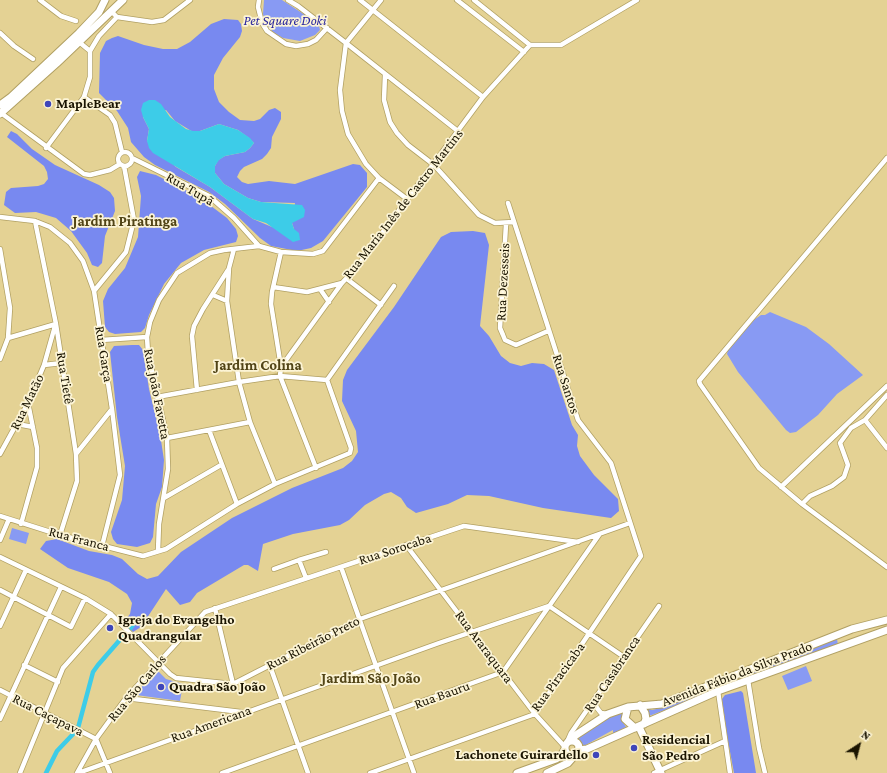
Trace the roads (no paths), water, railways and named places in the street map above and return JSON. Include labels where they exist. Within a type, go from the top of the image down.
[{"type":"main road","points":[[0,105],[79,33],[99,12],[105,0]]},
{"type":"main road","points":[[113,0],[122,1]]},
{"type":"main road","points":[[1,114],[58,64],[122,1]]},
{"type":"main road","name":"Avenida Fábio da Silva Prado","points":[[517,773],[561,756],[566,745],[608,714],[628,707],[662,704],[861,626],[887,620]]},
{"type":"main road","points":[[861,626],[866,632],[865,638]]},
{"type":"main road","name":"Avenida Fábio da Silva Prado","points":[[547,773],[568,764],[577,752],[587,749],[718,691],[887,630]]},
{"type":"main road","points":[[844,633],[841,635],[840,640],[846,645]]},
{"type":"main road","points":[[639,726],[646,719],[645,713],[640,705]]},
{"type":"main road","points":[[628,707],[625,719],[639,726],[658,772]]},
{"type":"main road","points":[[575,742],[578,746],[577,752],[568,754],[566,745],[575,742]]},
{"type":"street","points":[[40,0],[61,16],[76,21]]},
{"type":"street","points":[[112,12],[118,17],[143,22],[164,20],[190,0]]},
{"type":"street","points":[[259,0],[259,15],[262,23],[267,31],[286,44],[296,46],[308,44],[316,40],[327,28]]},
{"type":"street","points":[[288,0],[327,28],[459,132]]},
{"type":"street","points":[[360,0],[483,97]]},
{"type":"street","points":[[381,0],[346,43],[340,90],[342,111],[348,134],[358,153],[379,178],[407,199]]},
{"type":"street","points":[[457,0],[524,52]]},
{"type":"street","points":[[474,0],[530,45],[561,45],[637,0]]},
{"type":"street","points":[[46,148],[84,97],[90,77],[90,51],[99,36],[118,17]]},
{"type":"street","points":[[0,33],[14,46],[33,58]]},
{"type":"street","points":[[79,42],[90,51]]},
{"type":"street","name":"Rua Maria Inês de Castro Martins","points":[[281,367],[342,283],[347,279],[459,132],[483,97],[530,45]]},
{"type":"street","points":[[385,74],[384,100],[390,122],[408,145],[434,165],[479,215],[495,223],[506,224],[514,222]]},
{"type":"street","points":[[84,97],[110,115],[115,123],[122,152],[118,158],[122,165],[134,220],[126,252],[94,291]]},
{"type":"street","points":[[1,114],[84,174],[90,175],[129,164],[132,158],[128,153],[122,152]]},
{"type":"street","name":"Rua Tupã","points":[[132,158],[209,196],[234,218],[258,246]]},
{"type":"street","points":[[887,158],[699,381],[759,468],[802,504],[887,567]]},
{"type":"street","name":"Rua João Favetta","points":[[158,551],[160,524],[168,470],[167,438],[148,353],[147,337],[150,322],[159,300],[177,273],[210,253],[258,246],[282,252],[313,254],[323,251],[379,178]]},
{"type":"street","name":"Rua Santos","points":[[508,203],[548,331],[578,420],[612,463],[641,556]]},
{"type":"street","name":"Rua Garça","points":[[0,218],[35,220],[50,226],[70,243],[83,261],[94,291],[112,408],[120,475],[102,546]]},
{"type":"street","name":"Rua Tietê","points":[[35,220],[56,324],[76,454],[77,481],[60,535]]},
{"type":"street","name":"Rua Dezesseis","points":[[506,224],[500,328],[502,335],[505,340],[516,344],[548,331]]},
{"type":"street","points":[[0,249],[10,308],[8,338],[0,359]]},
{"type":"street","points":[[234,249],[229,268],[227,301],[239,382],[250,422],[275,484]]},
{"type":"street","points":[[282,252],[273,287],[271,304],[281,367],[280,376],[316,468]]},
{"type":"street","points":[[197,390],[191,347],[194,326],[229,268]]},
{"type":"street","points":[[347,279],[381,304]]},
{"type":"street","points":[[273,287],[300,291],[320,289],[342,283]]},
{"type":"street","points":[[157,397],[280,376],[327,380],[394,286]]},
{"type":"street","points":[[320,289],[329,302]]},
{"type":"street","points":[[212,295],[227,301]]},
{"type":"street","points":[[8,338],[56,324]]},
{"type":"street","name":"Rua Matão","points":[[0,454],[28,403],[44,365],[56,324]]},
{"type":"street","points":[[101,340],[147,337]]},
{"type":"street","points":[[44,365],[62,363]]},
{"type":"street","name":"Rua Franca","points":[[0,516],[21,524],[60,535],[143,556],[166,549],[237,504],[275,484],[350,453],[351,448],[327,380]]},
{"type":"street","points":[[781,487],[887,386]]},
{"type":"street","points":[[802,504],[810,496],[832,486],[844,478],[848,465],[841,450],[840,442],[851,428],[865,420],[887,395]]},
{"type":"street","points":[[21,524],[37,467],[37,448],[28,403]]},
{"type":"street","points":[[76,454],[112,408]]},
{"type":"street","points":[[865,420],[887,448]]},
{"type":"street","points":[[167,438],[250,422]]},
{"type":"street","points":[[17,424],[33,427]]},
{"type":"street","points":[[209,430],[237,504]]},
{"type":"street","points":[[164,498],[221,465]]},
{"type":"street","points":[[0,540],[9,519]]},
{"type":"street","name":"Rua Ribeirão Preto","points":[[233,684],[360,619],[630,523]]},
{"type":"street","name":"Rua Sorocaba","points":[[215,608],[464,526],[579,542]]},
{"type":"street","points":[[503,672],[599,535]]},
{"type":"street","name":"Rua Araraquara","points":[[406,545],[535,714],[566,745]]},
{"type":"street","points":[[274,569],[326,552]]},
{"type":"street","name":"Rua Piracicaba","points":[[370,773],[535,714],[641,556]]},
{"type":"street","points":[[0,557],[85,598],[111,614],[158,663],[176,678],[233,684],[215,608]]},
{"type":"street","points":[[299,560],[306,578]]},
{"type":"street","points":[[341,567],[414,773]]},
{"type":"street","points":[[0,626],[26,570]]},
{"type":"street","points":[[0,719],[24,665],[62,587]]},
{"type":"street","points":[[0,590],[71,627],[85,598]]},
{"type":"street","points":[[549,606],[624,657]]},
{"type":"street","name":"Rua Americana","points":[[78,773],[243,712],[473,631],[549,606]]},
{"type":"street","name":"Rua Casabranca","points":[[566,745],[571,733],[659,606]]},
{"type":"street","name":"Rua São Carlos","points":[[78,773],[96,739],[126,698],[205,612],[215,608]]},
{"type":"street","points":[[20,773],[58,682],[62,668],[111,614]]},
{"type":"street","points":[[24,665],[58,682]]},
{"type":"street","points":[[270,666],[308,773]]},
{"type":"street","name":"Rua Bauru","points":[[222,773],[503,672]]},
{"type":"street","points":[[748,680],[759,748],[765,773]]},
{"type":"street","name":"Rua Caçapava","points":[[0,690],[96,739]]},
{"type":"street","points":[[718,691],[730,773]]},
{"type":"street","points":[[126,698],[243,712]]},
{"type":"street","points":[[594,701],[601,713],[608,714]]},
{"type":"street","points":[[96,739],[110,773]]},
{"type":"street","points":[[658,772],[725,741]]},
{"type":"waterway","points":[[130,629],[133,625]]},
{"type":"waterway","points":[[78,728],[93,672],[125,634]]},
{"type":"waterway","points":[[46,773],[57,751],[75,732]]},
{"type":"place","name":"MapleBear","points":[[48,104]]},
{"type":"place","name":"Igreja do Evangelho Quadrangular","points":[[110,628]]},
{"type":"place","name":"Quadra São João","points":[[161,687]]},
{"type":"place","name":"Residencial São Pedro","points":[[634,748]]},
{"type":"place","name":"Lachonete Guirardello","points":[[596,755]]},
{"type":"district","name":"Jardim Piratinga","points":[[125,221]]},
{"type":"district","name":"Jardim Colina","points":[[258,365]]},
{"type":"district","name":"Jardim São João","points":[[371,678]]},
{"type":"park label","name":"Pet Square Doki","points":[[285,21]]}]
